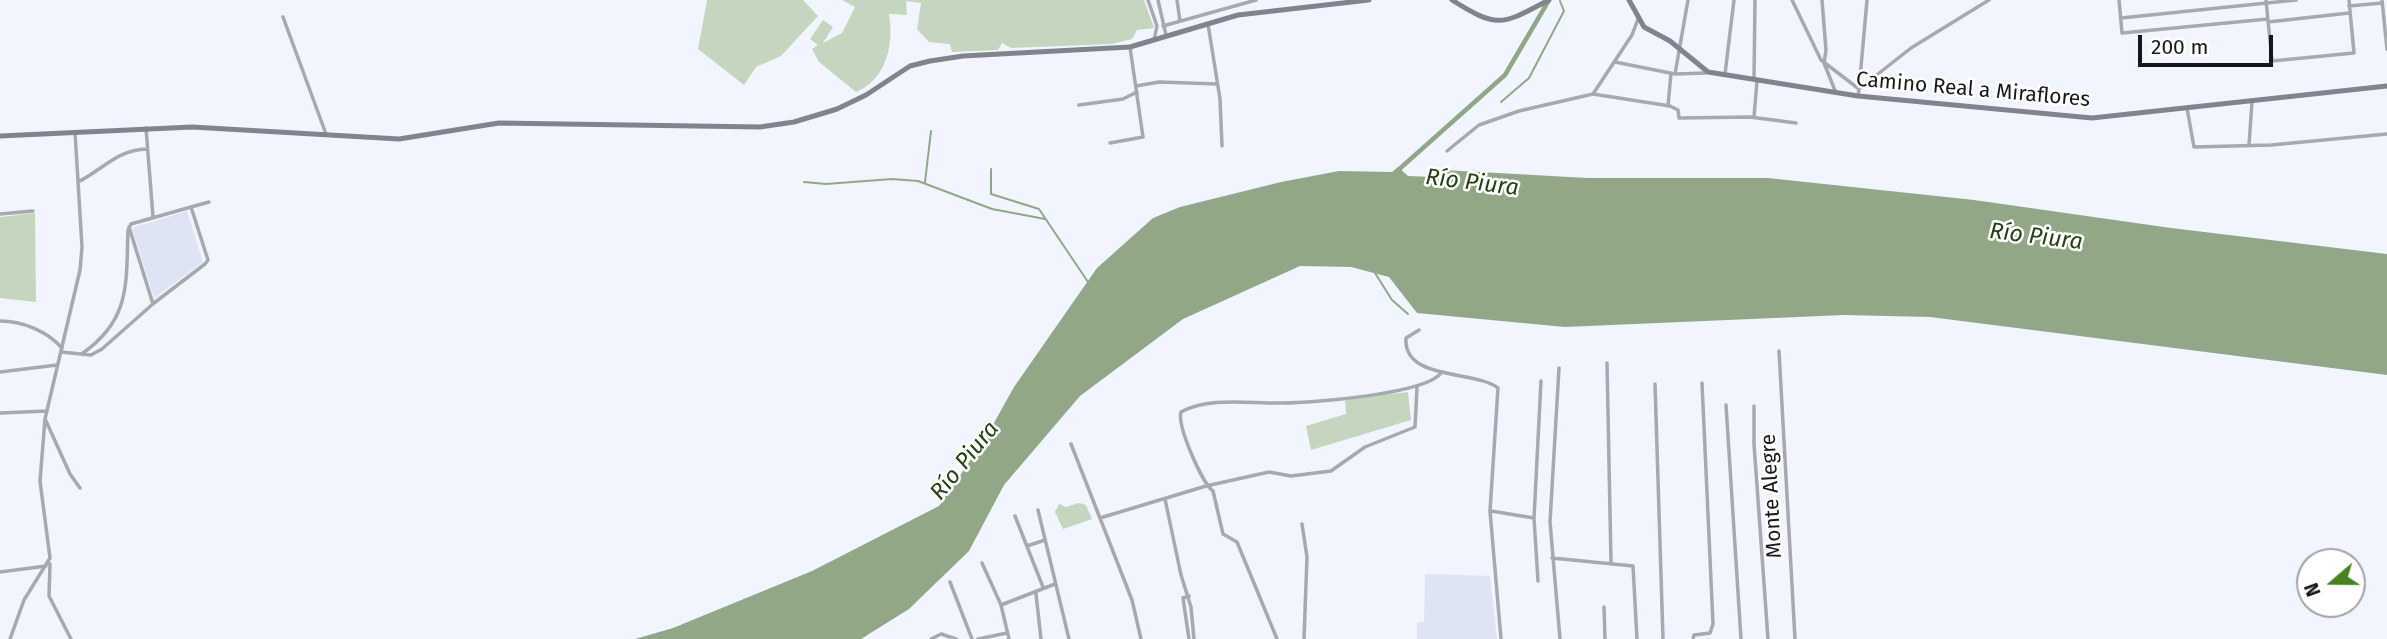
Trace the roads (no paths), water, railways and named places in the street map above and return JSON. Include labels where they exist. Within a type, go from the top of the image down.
[{"type":"main road","points":[[0,136],[208,127],[408,138],[499,123],[760,127],[802,120],[837,109],[918,64],[963,56],[1130,47],[1256,12],[1369,0]]},
{"type":"main road","points":[[1452,0],[1492,22],[1506,21],[1549,0]]},
{"type":"main road","points":[[1629,0],[1637,19],[1650,31],[1681,50],[1708,72]]},
{"type":"main road","name":"Camino Real a Miraflores","points":[[1708,72],[1858,96],[2084,118],[2387,86]]},
{"type":"street","points":[[1148,0],[1157,26],[1154,40]]},
{"type":"street","points":[[1158,0],[1167,37]]},
{"type":"street","points":[[1177,0],[1180,21]]},
{"type":"street","points":[[1163,26],[1256,0]]},
{"type":"street","points":[[1668,106],[1673,74],[1681,50],[1688,0]]},
{"type":"street","points":[[1725,74],[1734,0]]},
{"type":"street","points":[[1754,117],[1755,0]]},
{"type":"street","points":[[1792,0],[1836,93]]},
{"type":"street","points":[[1822,0],[1826,50],[1824,63]]},
{"type":"street","points":[[1858,96],[1867,0]]},
{"type":"street","points":[[1859,89],[1911,48],[1989,0]]},
{"type":"street","points":[[2119,0],[2122,33],[2349,13]]},
{"type":"street","points":[[2120,18],[2296,0]]},
{"type":"street","points":[[2349,2],[2356,0]]},
{"type":"street","points":[[2266,2],[2272,61],[2354,53],[2349,2]]},
{"type":"street","points":[[2349,2],[2382,2],[2387,49]]},
{"type":"street","points":[[283,17],[326,134]]},
{"type":"street","points":[[1592,94],[1632,35],[1637,19]]},
{"type":"street","points":[[1208,24],[1217,84],[1222,146]]},
{"type":"street","points":[[1110,143],[1143,136],[1130,47]]},
{"type":"street","points":[[1615,62],[1673,74],[1708,72]]},
{"type":"street","points":[[1824,63],[1859,89]]},
{"type":"street","points":[[1136,86],[1160,82],[1217,84]]},
{"type":"street","points":[[1079,105],[1124,99],[1137,92]]},
{"type":"street","points":[[1447,151],[1472,128],[1492,120],[1592,94],[1668,106],[1678,110],[1679,118],[1754,117],[1796,123]]},
{"type":"street","points":[[2249,145],[2252,102]]},
{"type":"street","points":[[2186,107],[2194,147],[2387,134]]},
{"type":"street","points":[[146,128],[153,217]]},
{"type":"street","points":[[71,639],[49,596],[50,542],[40,481],[45,419],[82,247],[75,132]]},
{"type":"street","points":[[78,182],[103,168],[118,154],[147,149]]},
{"type":"street","points":[[129,227],[153,217],[209,202]]},
{"type":"street","points":[[0,321],[16,322],[51,336],[61,350],[91,355],[102,349],[208,260],[191,207]]},
{"type":"street","points":[[0,215],[33,211]]},
{"type":"street","points":[[129,227],[153,304]]},
{"type":"street","points":[[83,353],[108,334],[124,304],[129,227]]},
{"type":"street","points":[[1419,330],[1406,338],[1407,349],[1431,370],[1498,388],[1490,511],[1501,639]]},
{"type":"street","name":"Monte Alegre","points":[[1779,351],[1796,639]]},
{"type":"street","points":[[1607,363],[1611,562]]},
{"type":"street","points":[[0,372],[57,365]]},
{"type":"street","points":[[1559,368],[1550,522],[1560,639]]},
{"type":"street","points":[[1277,639],[1237,542],[1223,534],[1213,491],[1206,486],[1180,420],[1183,411],[1201,405],[1287,403],[1418,387],[1441,373]]},
{"type":"street","points":[[1538,581],[1534,518],[1541,381]]},
{"type":"street","points":[[1693,639],[1694,635],[1710,632],[1713,624],[1702,383]]},
{"type":"street","points":[[1655,384],[1663,639]]},
{"type":"street","points":[[1100,518],[1206,486],[1269,472],[1290,475],[1331,471],[1365,447],[1416,427],[1418,387]]},
{"type":"street","points":[[1726,405],[1741,639]]},
{"type":"street","points":[[1754,406],[1754,444],[1768,639]]},
{"type":"street","points":[[0,413],[47,411]]},
{"type":"street","points":[[45,419],[70,474],[80,488]]},
{"type":"street","points":[[1071,444],[1132,600],[1141,639]]},
{"type":"street","points":[[1165,499],[1181,575],[1189,596],[1191,639]]},
{"type":"street","points":[[1038,510],[1067,639]]},
{"type":"street","points":[[1490,511],[1534,518]]},
{"type":"street","points":[[1015,516],[1042,587]]},
{"type":"street","points":[[1303,524],[1307,557],[1304,639]]},
{"type":"street","points":[[1027,546],[1045,540]]},
{"type":"street","points":[[1552,558],[1611,562],[1634,567],[1637,639]]},
{"type":"street","points":[[982,563],[1001,605],[1009,639]]},
{"type":"street","points":[[0,572],[48,564]]},
{"type":"street","points":[[9,639],[24,600],[48,564]]},
{"type":"street","points":[[950,582],[972,639]]},
{"type":"street","points":[[1001,605],[1036,594],[1042,587],[1055,583]]},
{"type":"street","points":[[1036,594],[1041,639]]},
{"type":"street","points":[[1604,607],[1605,639]]},
{"type":"street","points":[[978,639],[1007,633]]},
{"type":"street","points":[[931,639],[941,634],[956,639]]},
{"type":"water","name":"Río Piura","points":[[1398,167],[1408,176],[1432,177],[1444,170],[1587,178],[1768,178],[1974,200],[2171,228],[2387,254],[2387,375],[1930,317],[1844,315],[1565,327],[1417,313],[1389,277],[1351,267],[1300,266],[1183,319],[1080,396],[1004,485],[969,551],[909,609],[861,639],[635,639],[673,628],[812,571],[939,506],[985,439],[1014,387],[1097,268],[1153,218],[1180,207],[1281,182],[1339,171],[1392,172]]},
{"type":"waterway","points":[[1396,172],[1505,75],[1549,0]]},
{"type":"waterway","points":[[1501,102],[1529,78],[1564,11],[1560,1]]},
{"type":"waterway","points":[[925,182],[931,131]]},
{"type":"waterway","points":[[991,169],[991,194],[1039,209],[1088,282]]},
{"type":"waterway","points":[[804,182],[826,184],[892,179],[918,181],[992,209],[1045,219]]},
{"type":"waterway","points":[[1375,273],[1392,300],[1408,314]]}]
